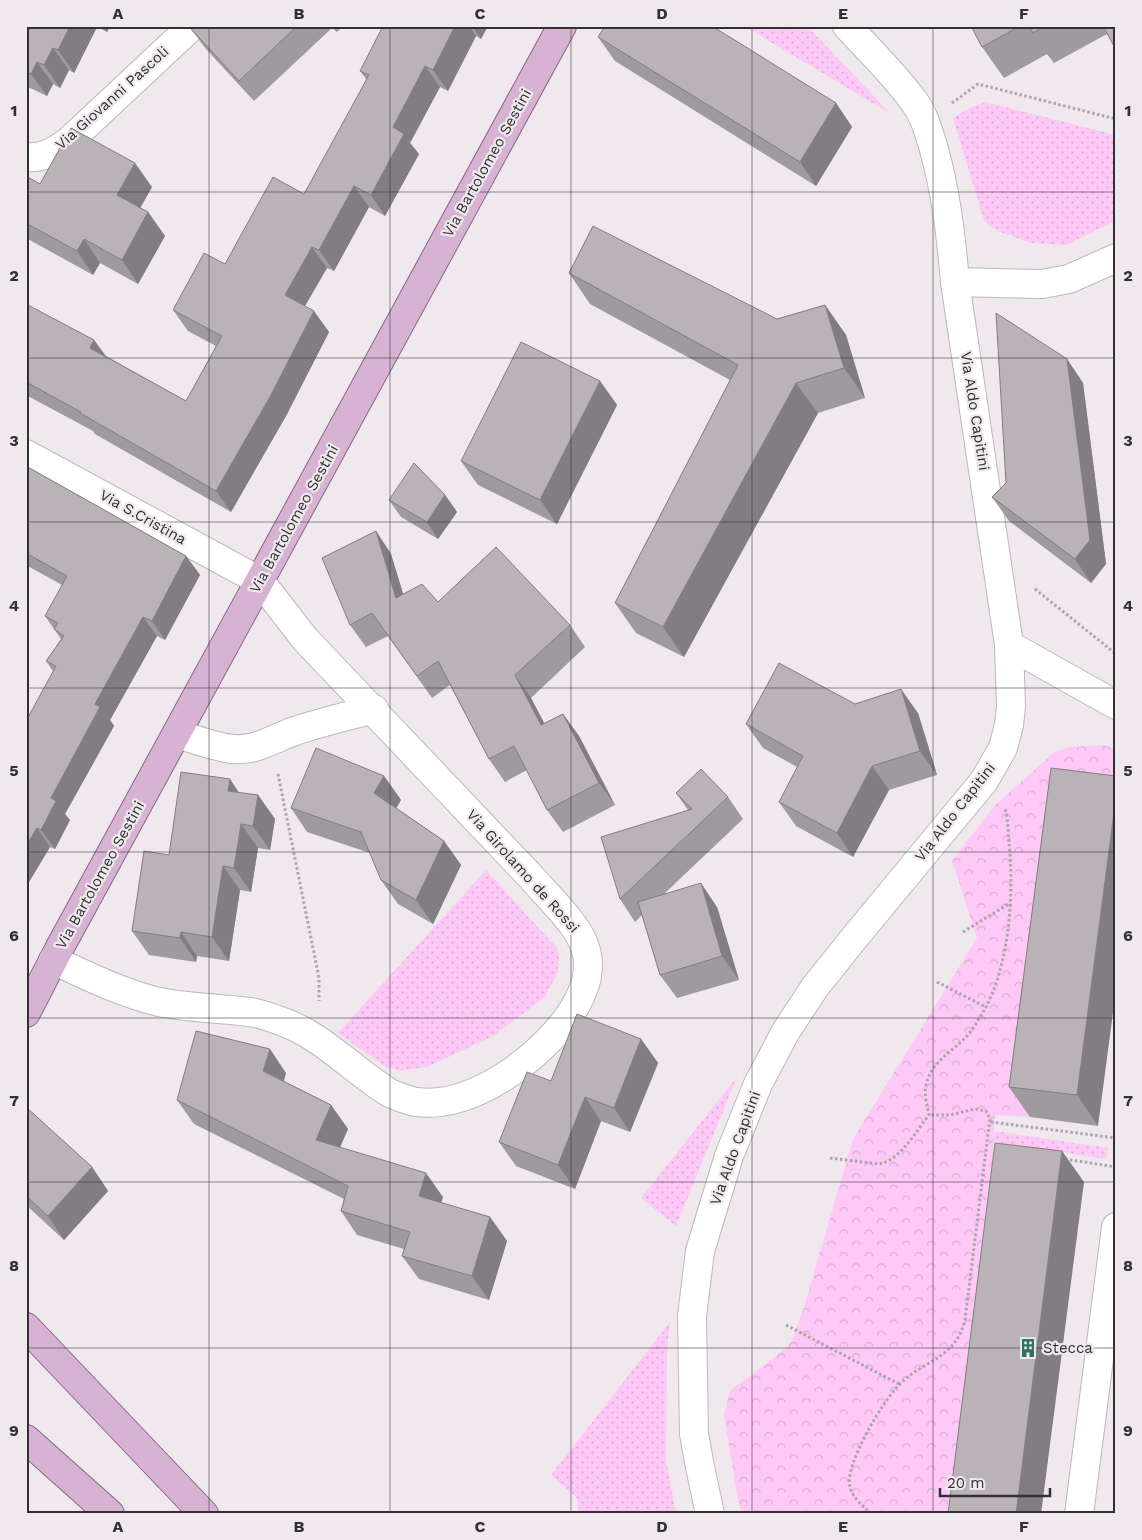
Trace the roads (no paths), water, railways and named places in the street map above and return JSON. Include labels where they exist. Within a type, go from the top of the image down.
[{"type":"main road","name":"Via Bartolomeo Sestini","points":[[26,1013],[53,960],[562,26]]},
{"type":"main road","points":[[26,1327],[204,1514]]},
{"type":"main road","points":[[26,1439],[110,1514]]},
{"type":"street","name":"Via Giovanni Pascoli","points":[[26,157],[38,157],[49,154],[68,142],[192,26]]},
{"type":"street","name":"Via Aldo Capitini","points":[[710,1514],[694,1434],[692,1316],[700,1251],[729,1156],[758,1084],[786,1031],[815,987],[917,860],[984,781],[1003,748],[1011,707],[1009,645],[955,282],[950,228],[942,177],[926,121],[914,101],[881,62],[846,26]]},
{"type":"street","points":[[955,282],[1042,284],[1069,279],[1116,258]]},
{"type":"street","name":"Via S.Cristina","points":[[26,454],[260,581]]},
{"type":"street","name":"Via Girolamo de Rossi","points":[[53,960],[128,992],[159,1002],[251,1012],[289,1024],[317,1039],[390,1093],[416,1102],[446,1101],[467,1096],[501,1078],[527,1060],[547,1042],[562,1026],[573,1010],[582,993],[588,973],[588,955],[582,936],[532,878],[306,639],[260,581]]},
{"type":"street","points":[[1009,645],[1116,705]]},
{"type":"street","points":[[177,734],[234,749],[261,746],[294,732],[374,710]]},
{"type":"street","points":[[1079,1514],[1116,1227]]},
{"type":"place","name":"Stecca","points":[[1028,1348]]}]
